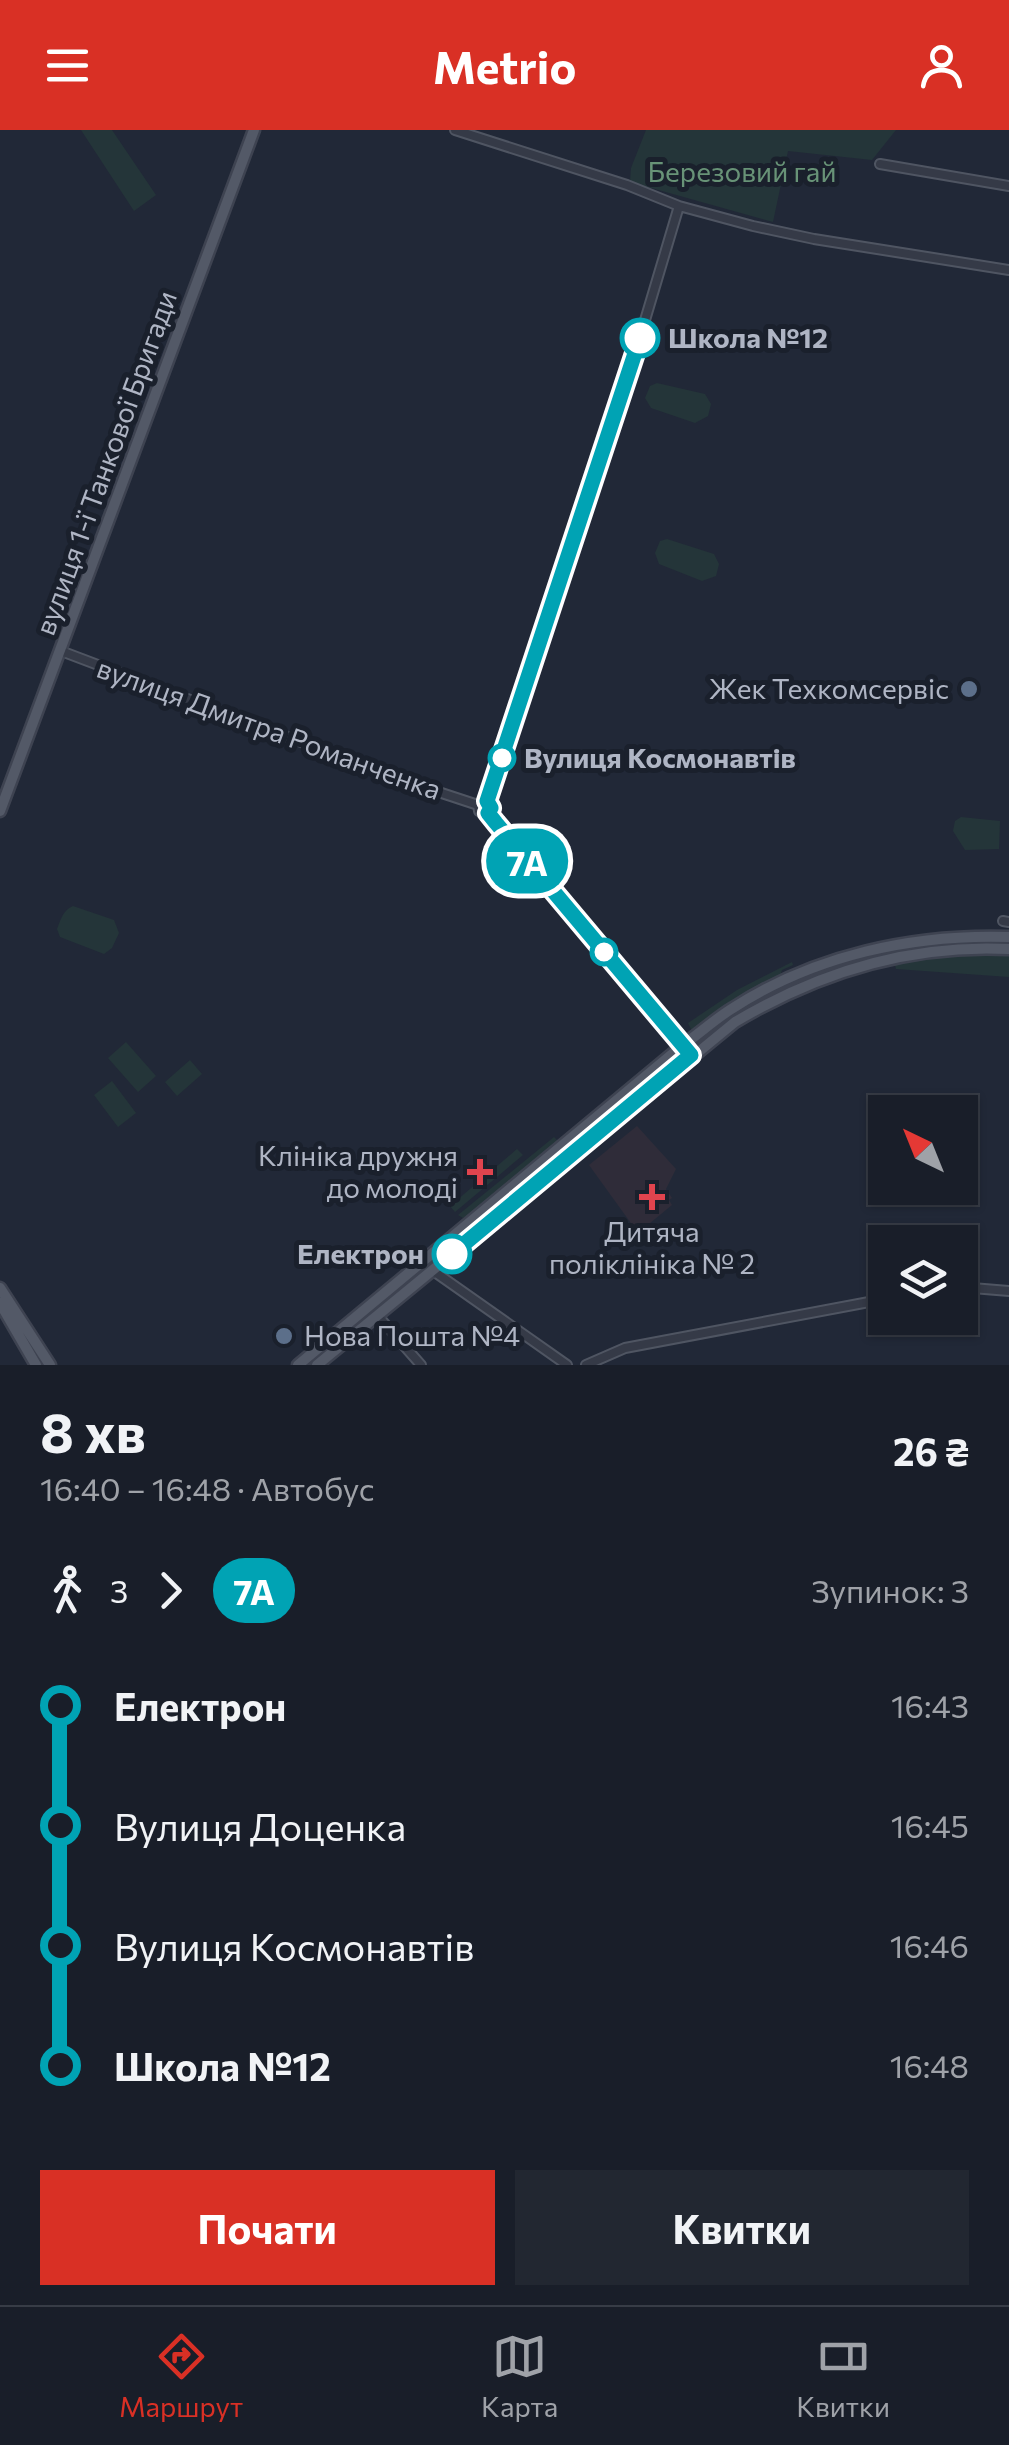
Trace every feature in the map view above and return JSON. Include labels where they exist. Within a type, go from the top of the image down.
[{"type":"main road","name":"вулиця 1-ї Танкової Бригади","points":[[0,811],[254,130]]},
{"type":"main road","points":[[318,1365],[734,1007],[833,961],[924,939],[1009,937]]},
{"type":"main road","points":[[298,1365],[687,1050],[768,1003],[834,974],[914,953],[1009,949]]},
{"type":"main road","points":[[0,1288],[50,1365]]},
{"type":"main road","points":[[0,1304],[36,1365]]},
{"type":"street","points":[[455,130],[679,206],[814,239],[1009,270]]},
{"type":"street","points":[[880,164],[1009,186]]},
{"type":"street","points":[[679,206],[640,338],[480,813],[488,813],[687,1050]]},
{"type":"street","name":"вулиця Дмитра Романченка","points":[[61,651],[399,780],[482,803]]},
{"type":"street","points":[[431,1270],[567,1365]]},
{"type":"street","points":[[978,1288],[1009,1290]]},
{"type":"street","points":[[586,1365],[625,1348],[868,1302]]},
{"type":"street","points":[[377,1315],[420,1365]]},
{"type":"shaded area","points":[[637,1126],[676,1169],[666,1189],[672,1205],[638,1233],[589,1165]]},
{"type":"green space","points":[[81,130],[112,130],[156,195],[134,211]]},
{"type":"green space","name":"Березовий гай","points":[[646,130],[896,130],[872,160],[788,151],[773,222],[630,182],[631,168]]},
{"type":"green space","points":[[657,383],[705,394],[711,404],[708,416],[695,423],[651,408],[645,398],[650,386]]},
{"type":"green space","points":[[667,539],[714,554],[719,564],[716,576],[702,581],[659,564],[655,553],[660,541]]},
{"type":"green space","points":[[961,817],[1000,821],[999,849],[965,850],[953,831],[955,821]]},
{"type":"green space","points":[[73,906],[114,920],[119,933],[112,948],[104,954],[60,937],[57,929],[61,918]]},
{"type":"green space","points":[[964,953],[1009,955],[1009,977],[896,969],[894,962]]},
{"type":"green space","points":[[792,962],[780,976],[727,1004],[692,1031],[688,1023],[737,990]]},
{"type":"green space","points":[[126,1042],[156,1076],[138,1092],[108,1058]]},
{"type":"green space","points":[[190,1060],[202,1074],[177,1096],[165,1082]]},
{"type":"green space","points":[[112,1081],[136,1113],[118,1127],[94,1095]]},
{"type":"green space","points":[[554,1137],[559,1142],[471,1214],[463,1218],[458,1215]]},
{"type":"green space","points":[[517,1149],[523,1155],[455,1212],[450,1206]]},
{"type":"bus line","name":"7А","points":[[452,1254],[691,1055],[496,823],[488,813],[491,808],[487,801],[640,338]]},
{"type":"place","name":"Школа №12","points":[[640,338]]},
{"type":"place","name":"Жек Техкомсервіс","points":[[969,689]]},
{"type":"place","name":"Вулиця Космонавтів","points":[[502,758]]},
{"type":"place","name":"Клініка дружня до молоді","points":[[480,1172]]},
{"type":"place","name":"Дитяча поліклініка № 2","points":[[652,1197]]},
{"type":"place","name":"Електрон","points":[[452,1254]]},
{"type":"place","name":"Нова Пошта №4","points":[[284,1336]]}]
